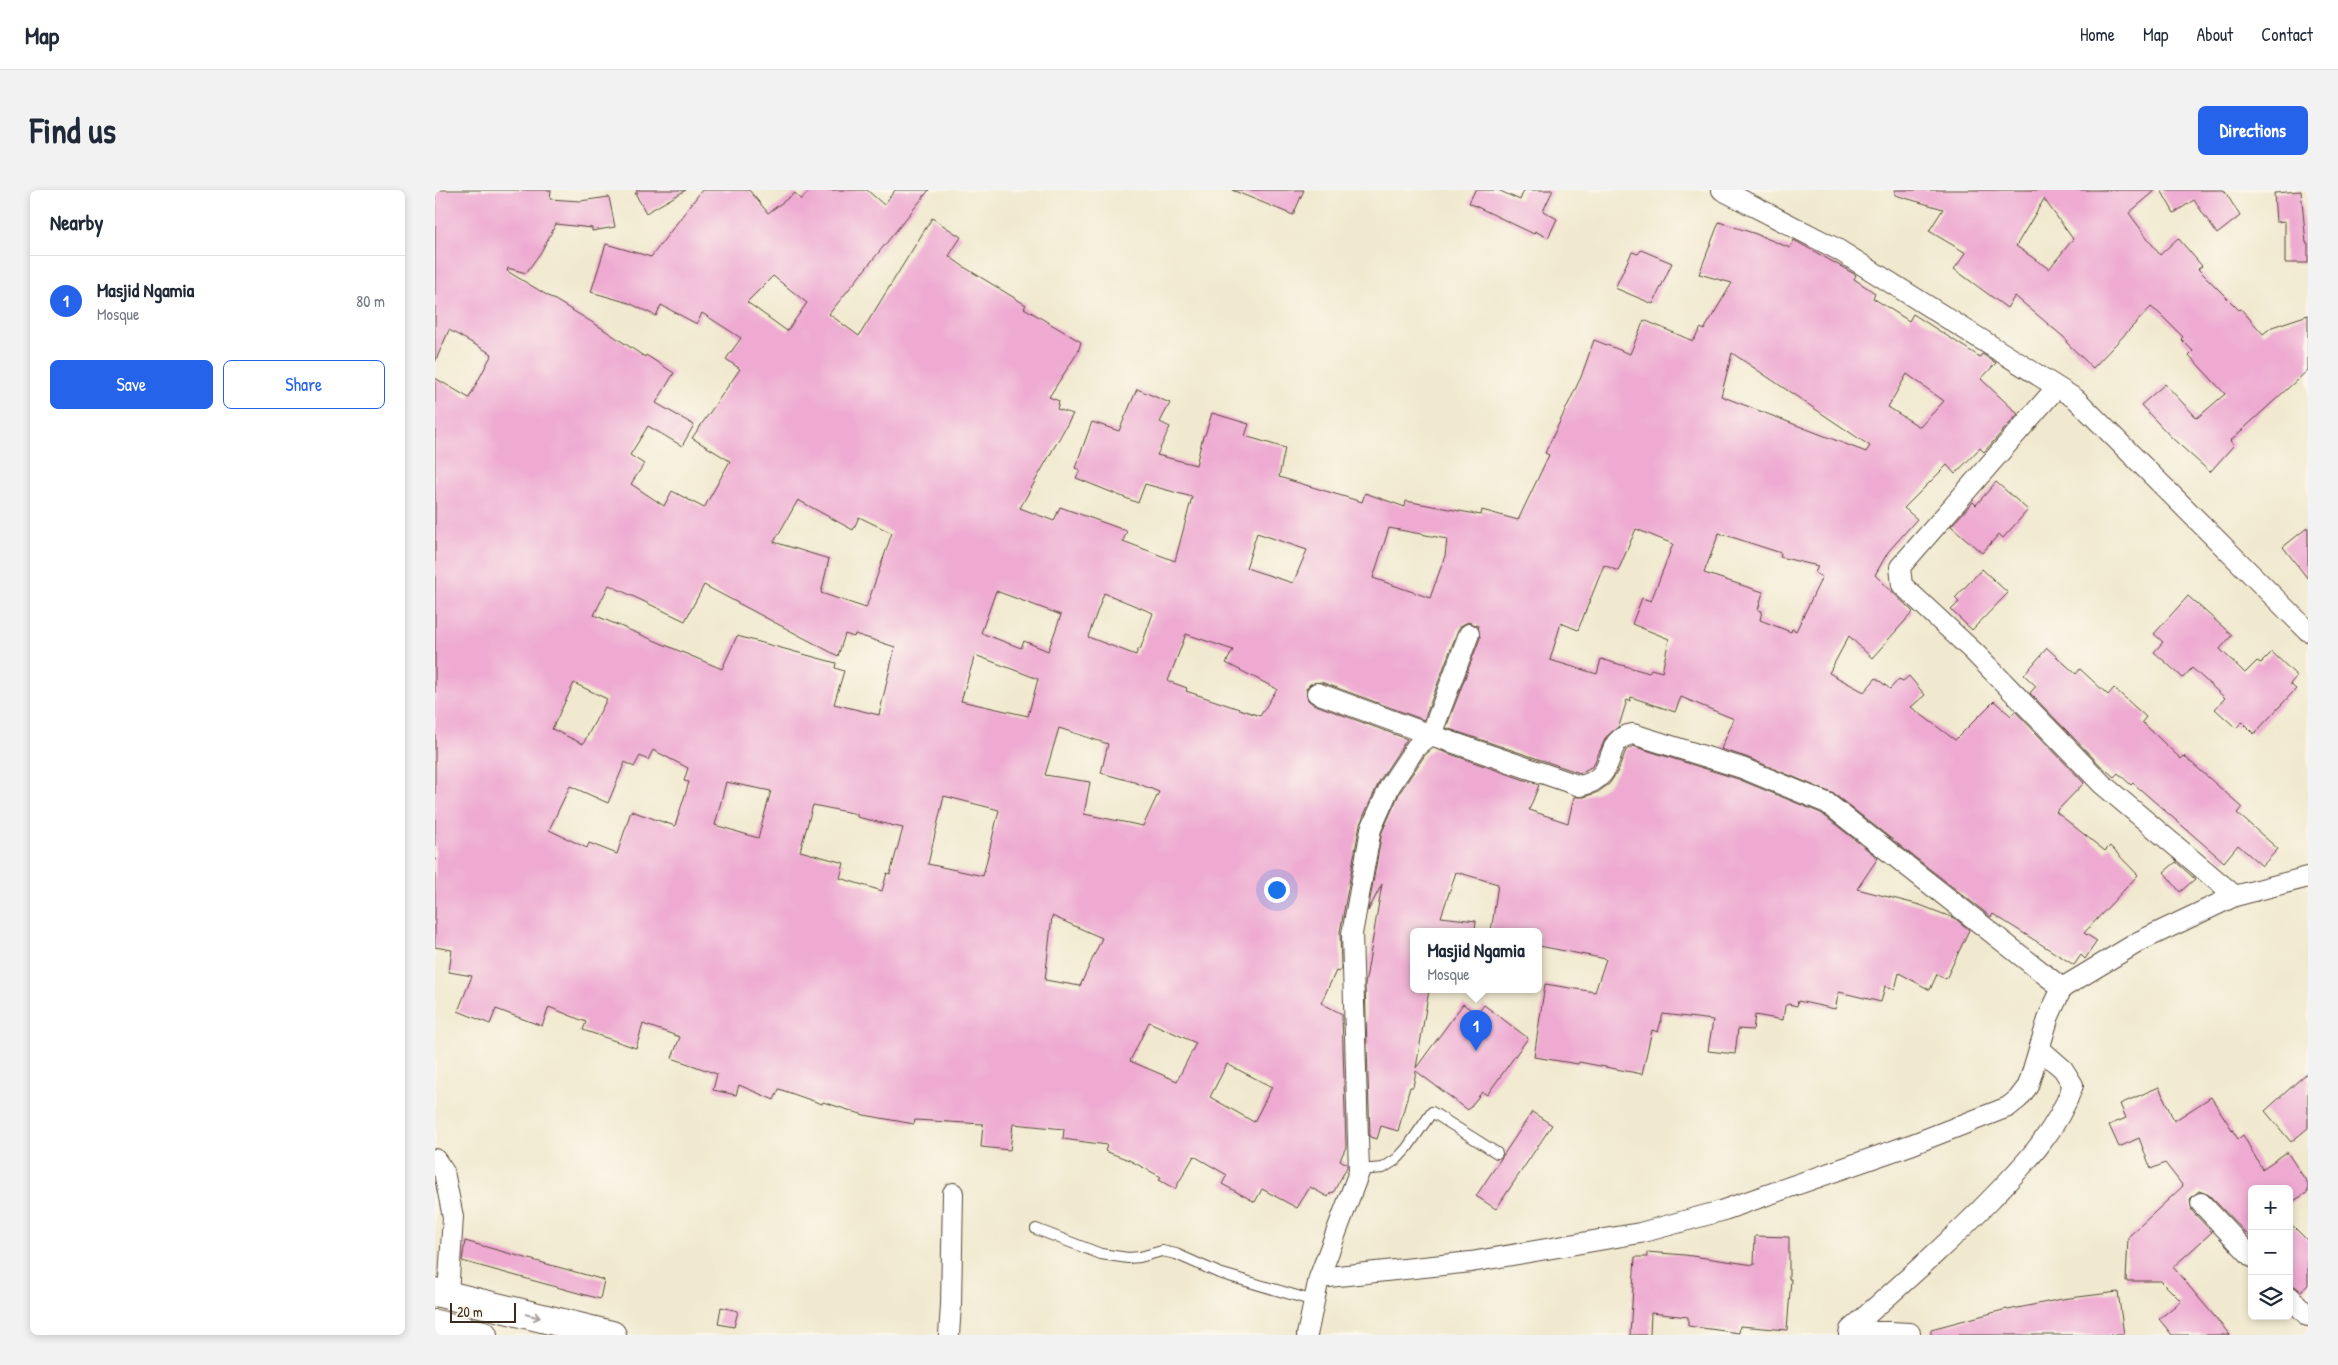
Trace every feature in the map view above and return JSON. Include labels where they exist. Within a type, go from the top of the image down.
[{"type":"main road","points":[[442,1293],[612,1335]]},
{"type":"main road","points":[[435,1324],[483,1335]]},
{"type":"street","points":[[1722,190],[1837,249],[2075,399],[2308,631]]},
{"type":"street","points":[[2057,387],[1900,567],[1902,585],[1974,652],[2102,784],[2235,896]]},
{"type":"street","points":[[1307,1335],[1319,1278],[1359,1170],[1352,934],[1371,828],[1390,786],[1416,747],[1431,735],[1469,634]]},
{"type":"street","points":[[1317,693],[1431,735],[1580,786],[1593,783],[1604,775],[1616,742],[1622,736],[1633,734],[1741,768],[1827,803],[2062,988]]},
{"type":"street","points":[[1319,1278],[1480,1260],[1640,1233],[1721,1211],[1913,1144],[2008,1107],[2018,1099],[2028,1086],[2049,1016],[2062,988],[2140,941],[2235,896],[2308,877]]},
{"type":"street","points":[[1850,1333],[1953,1239],[2017,1173],[2051,1130],[2067,1104],[2073,1085],[2070,1077],[2063,1069],[2040,1049]]},
{"type":"street","points":[[435,1160],[444,1172],[453,1217],[442,1293]]},
{"type":"street","points":[[949,1335],[953,1193]]},
{"type":"street","points":[[2201,1203],[2248,1252]]},
{"type":"street","points":[[2293,1300],[2308,1316]]},
{"type":"street","points":[[1850,1333],[1910,1333],[1910,1335]]},
{"type":"lane","points":[[1359,1170],[1383,1168],[1397,1159],[1432,1112],[1497,1153]]},
{"type":"lane","points":[[1035,1229],[1101,1254],[1128,1258],[1162,1251],[1177,1254],[1227,1276],[1314,1301]]},
{"type":"building","points":[[435,190],[551,190],[550,199],[580,201],[609,197],[615,227],[592,231],[592,228],[556,224],[541,252],[526,273],[508,268],[507,271],[674,373],[656,403],[694,425],[682,446],[648,426],[630,455],[644,464],[631,484],[664,506],[672,491],[704,508],[730,461],[692,438],[740,369],[726,359],[741,338],[702,313],[697,324],[661,305],[656,316],[629,303],[591,292],[606,244],[651,257],[702,190],[749,190],[768,213],[795,193],[801,200],[810,190],[867,190],[884,205],[895,190],[929,190],[829,314],[859,336],[932,218],[961,237],[949,256],[1026,305],[1024,308],[1081,342],[1078,352],[1049,397],[1059,401],[1057,409],[1073,414],[1020,508],[1054,521],[1060,507],[1127,531],[1123,541],[1175,561],[1192,497],[1145,484],[1138,503],[1076,478],[1080,470],[1075,468],[1092,422],[1119,431],[1137,389],[1170,403],[1160,422],[1170,427],[1157,455],[1196,465],[1203,436],[1212,413],[1249,424],[1245,436],[1285,448],[1279,477],[1362,502],[1365,493],[1405,507],[1406,501],[1481,515],[1482,510],[1518,520],[1549,455],[1545,453],[1581,377],[1594,340],[1630,354],[1644,320],[1693,341],[1701,328],[1704,330],[1732,283],[1699,274],[1719,222],[1790,248],[1794,240],[1856,275],[1854,279],[1875,293],[1873,298],[1909,321],[1913,314],[1980,357],[1982,354],[1996,363],[1981,379],[2018,414],[1984,452],[1980,448],[1955,474],[1947,465],[1904,508],[1917,519],[1888,552],[1875,575],[1913,612],[1872,658],[1849,636],[1829,673],[1864,692],[1876,678],[1890,689],[1899,679],[1903,681],[1909,676],[1925,695],[1911,707],[1955,740],[1994,701],[2011,716],[2015,711],[2084,783],[2056,812],[2105,851],[2110,846],[2138,875],[2084,933],[2097,941],[2085,959],[2081,955],[2074,965],[1993,914],[1991,917],[1834,794],[1746,757],[1721,749],[1734,719],[1681,697],[1675,712],[1631,697],[1630,701],[1627,700],[1619,726],[1606,737],[1593,766],[1580,773],[1446,728],[1480,638],[1478,626],[1468,622],[1458,630],[1424,720],[1321,682],[1310,684],[1306,689],[1308,700],[1313,704],[1407,739],[1380,780],[1360,824],[1340,932],[1341,968],[1339,972],[1336,971],[1321,1003],[1342,1014],[1346,1147],[1340,1160],[1347,1164],[1347,1167],[1333,1193],[1331,1192],[1328,1197],[1310,1187],[1297,1208],[1262,1189],[1255,1202],[1222,1184],[1227,1175],[1194,1156],[1175,1189],[1159,1180],[1161,1177],[1129,1160],[1105,1151],[1107,1145],[1063,1139],[1064,1129],[1013,1124],[1010,1150],[981,1147],[983,1124],[915,1120],[914,1124],[864,1115],[823,1102],[822,1104],[779,1089],[774,1100],[739,1085],[736,1095],[713,1090],[717,1074],[672,1058],[680,1037],[643,1024],[636,1048],[583,1030],[586,1022],[549,1007],[542,1026],[496,1009],[490,1024],[458,1011],[472,976],[449,972],[452,950],[435,947],[435,378],[469,398],[492,354],[449,330],[435,362]],"holes":[[[773,276],[807,303],[787,331],[747,302]],[[1732,353],[1870,446],[1866,452],[1721,396]],[[1907,374],[1944,401],[1920,427],[1888,407]],[[798,500],[853,530],[859,517],[892,533],[866,608],[821,593],[829,559],[774,542]],[[1389,528],[1447,539],[1445,556],[1430,598],[1373,578]],[[1636,529],[1673,544],[1651,601],[1642,598],[1632,624],[1669,639],[1662,672],[1651,669],[1649,673],[1601,659],[1597,674],[1550,660],[1561,623],[1578,630],[1604,565],[1618,571]],[[1257,533],[1307,550],[1293,583],[1246,568]],[[1719,533],[1781,553],[1780,557],[1818,566],[1815,573],[1822,577],[1796,631],[1792,629],[1791,632],[1760,620],[1762,611],[1758,610],[1763,592],[1704,573]],[[609,585],[685,621],[704,585],[838,656],[845,634],[854,637],[855,634],[895,647],[879,715],[834,704],[844,671],[835,668],[836,663],[737,636],[722,669],[594,615]],[[996,591],[1061,615],[1048,651],[1024,641],[1021,648],[981,633]],[[1104,593],[1153,613],[1140,650],[1138,649],[1136,655],[1088,637]],[[1186,634],[1233,650],[1226,663],[1277,689],[1260,716],[1186,691],[1187,688],[1168,681]],[[975,655],[1038,679],[1028,716],[961,701]],[[574,683],[607,699],[583,744],[552,729]],[[1059,728],[1108,744],[1101,773],[1134,782],[1159,792],[1143,826],[1084,814],[1090,782],[1045,775]],[[653,750],[688,768],[684,781],[689,782],[675,826],[631,811],[617,854],[589,843],[587,848],[549,830],[570,786],[608,803],[625,762],[634,767],[640,756],[648,760]],[[726,782],[771,791],[758,838],[715,825]],[[944,796],[999,810],[983,876],[928,864]],[[813,805],[857,814],[857,817],[903,828],[890,874],[887,873],[882,891],[840,878],[844,863],[800,851]],[[1052,916],[1102,938],[1080,986],[1045,980]],[[1149,1022],[1196,1043],[1177,1081],[1130,1061]],[[1227,1064],[1272,1087],[1254,1122],[1210,1097]]]},
{"type":"building","points":[[636,190],[686,190],[646,213],[635,193],[638,193]]},
{"type":"building","points":[[1232,190],[1304,190],[1293,215]]},
{"type":"building","points":[[1475,190],[1498,190],[1520,200],[1524,190],[1553,190],[1543,211],[1557,219],[1548,238],[1535,231],[1534,234],[1469,203]]},
{"type":"building","points":[[1895,190],[2156,190],[2129,213],[2160,255],[2178,238],[2202,266],[2198,269],[2239,310],[2241,309],[2263,334],[2272,327],[2308,315],[2308,370],[2230,441],[2234,445],[2210,472],[2172,438],[2141,405],[2165,384],[2197,418],[2225,394],[2189,355],[2193,351],[2181,339],[2183,337],[2160,314],[2151,307],[2093,368],[2066,342],[2067,340],[2015,296],[2007,308],[1954,269],[1966,253],[1929,231],[1943,209],[1895,195]],"holes":[[[2044,199],[2073,239],[2049,269],[2016,246]]]},
{"type":"building","points":[[2161,190],[2224,190],[2240,216],[2217,234],[2194,200],[2174,213]]},
{"type":"building","points":[[2301,191],[2306,243],[2308,243],[2308,263],[2285,263],[2285,221],[2276,222],[2274,193]]},
{"type":"building","points":[[1641,250],[1672,263],[1653,304],[1615,288],[1632,252],[1638,254]]},
{"type":"building","points":[[1996,482],[2028,510],[2003,538],[1999,534],[1982,553],[1951,526],[1973,502],[1976,505]]},
{"type":"building","points":[[2308,527],[2308,579],[2283,547]]},
{"type":"building","points":[[1982,569],[2008,593],[1972,630],[1951,610],[1959,602],[1955,598]]},
{"type":"building","points":[[2188,596],[2232,635],[2220,649],[2245,673],[2257,661],[2261,663],[2272,652],[2297,676],[2290,684],[2296,689],[2254,734],[2242,722],[2236,728],[2215,709],[2225,698],[2192,668],[2183,678],[2154,652],[2163,642],[2154,634]]},
{"type":"building","points":[[2047,648],[2076,674],[2080,669],[2108,695],[2114,688],[2146,717],[2142,722],[2181,759],[2184,756],[2242,807],[2237,813],[2278,849],[2262,866],[2238,845],[2224,862],[2133,783],[2131,785],[2118,773],[2114,777],[2101,766],[2030,693],[2036,686],[2024,675]]},
{"type":"building","points":[[1633,746],[1738,779],[1821,813],[1878,858],[1857,889],[1920,905],[1956,919],[1969,930],[1946,979],[1937,974],[1930,990],[1899,973],[1895,989],[1885,986],[1881,1002],[1839,992],[1835,1009],[1798,1001],[1797,1006],[1788,1004],[1785,1006],[1783,1020],[1755,1015],[1753,1030],[1738,1029],[1735,1054],[1708,1051],[1713,1020],[1663,1014],[1658,1032],[1652,1030],[1642,1074],[1579,1062],[1578,1064],[1534,1057],[1545,984],[1595,992],[1606,959],[1542,947],[1542,928],[1492,928],[1498,884],[1456,872],[1441,917],[1476,921],[1475,928],[1410,928],[1410,993],[1428,993],[1416,1068],[1463,1004],[1477,1014],[1484,1005],[1528,1038],[1487,1095],[1482,1092],[1468,1110],[1416,1071],[1413,1087],[1410,1087],[1398,1131],[1381,1126],[1377,1139],[1370,1137],[1365,985],[1382,884],[1368,911],[1382,832],[1400,792],[1425,755],[1433,748],[1539,785],[1529,810],[1568,823],[1574,797],[1584,797],[1598,792],[1609,784],[1618,771],[1626,750]]},
{"type":"building","points":[[2176,862],[2195,879],[2180,892],[2164,872]]},
{"type":"building","points":[[2308,1072],[2308,1128],[2291,1142],[2265,1111]]},
{"type":"building","points":[[2159,1087],[2174,1121],[2211,1097],[2238,1139],[2243,1135],[2262,1169],[2287,1152],[2308,1184],[2308,1192],[2293,1201],[2293,1185],[2248,1185],[2248,1235],[2209,1195],[2199,1191],[2190,1199],[2192,1211],[2212,1232],[2173,1267],[2230,1335],[2172,1335],[2159,1319],[2181,1301],[2161,1281],[2126,1281],[2128,1237],[2183,1186],[2165,1163],[2151,1169],[2139,1138],[2119,1147],[2109,1125],[2126,1118],[2120,1104]]},
{"type":"building","points":[[1532,1112],[1552,1125],[1496,1209],[1476,1196]]},
{"type":"building","points":[[2293,1226],[2308,1241],[2308,1285],[2301,1291],[2293,1285]]},
{"type":"building","points":[[1755,1236],[1789,1237],[1789,1279],[1791,1279],[1787,1330],[1740,1326],[1739,1333],[1688,1326],[1688,1317],[1651,1313],[1650,1335],[1630,1335],[1635,1257],[1647,1257],[1647,1252],[1685,1255],[1754,1265]]},
{"type":"building","points":[[465,1241],[604,1280],[600,1299],[462,1261]]},
{"type":"building","points":[[2118,1292],[2124,1335],[1931,1335],[1931,1329],[2007,1309],[2062,1299]]},
{"type":"building","points":[[721,1307],[738,1311],[734,1327],[718,1324]]},
{"type":"place","name":"Masjid Ngamia","points":[[1476,1051]]}]
